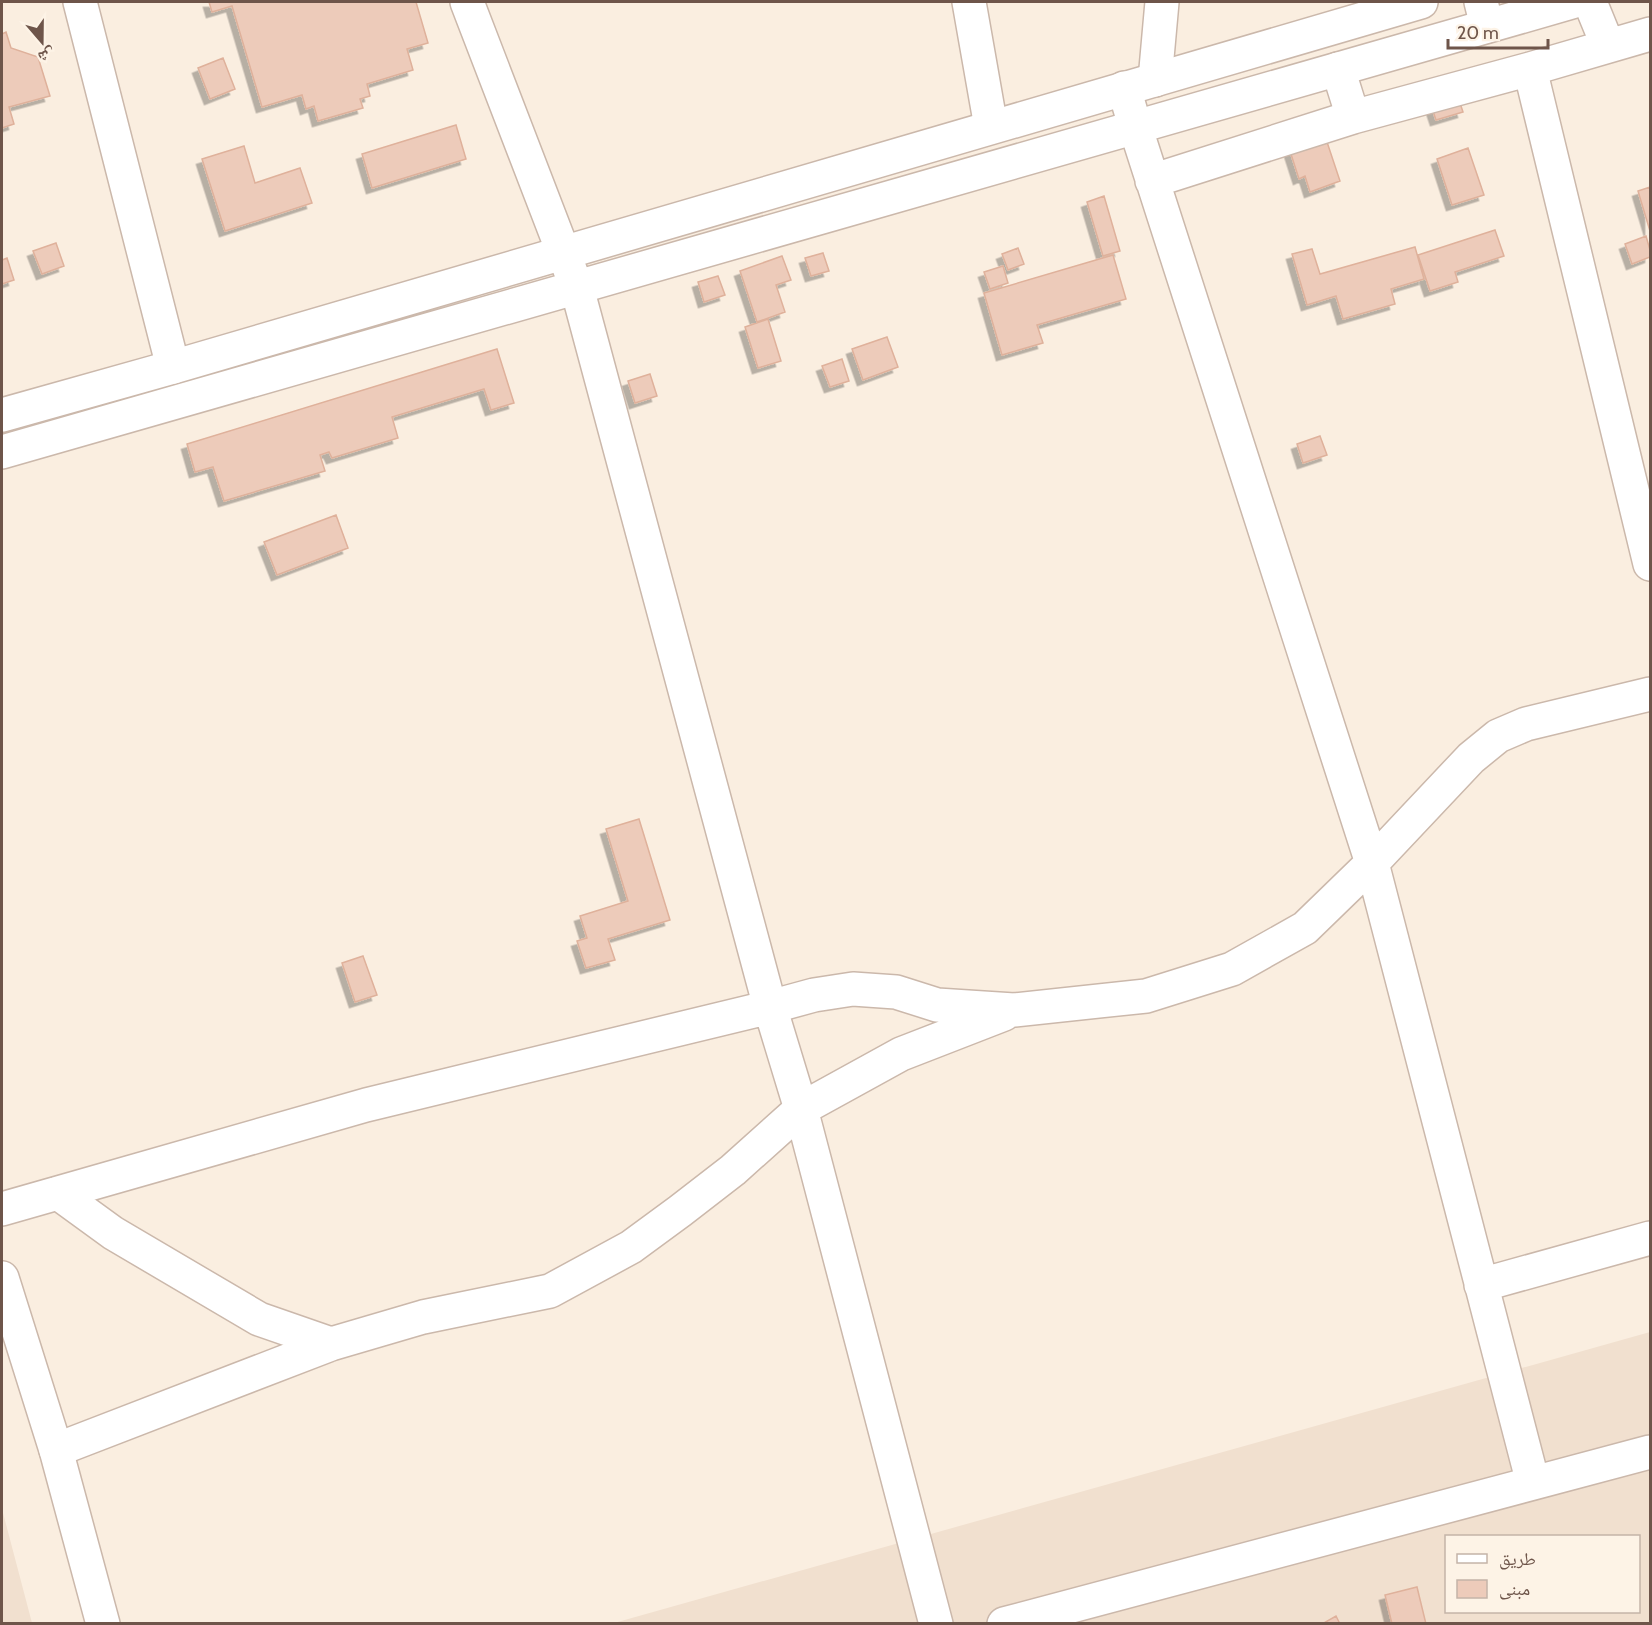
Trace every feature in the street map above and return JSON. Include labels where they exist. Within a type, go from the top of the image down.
[{"type":"street","points":[[80,2],[173,367]]},
{"type":"street","points":[[467,2],[577,288],[770,1007],[801,1109],[936,1623]]},
{"type":"street","points":[[969,2],[991,127]]},
{"type":"street","points":[[1155,80],[1162,2]]},
{"type":"street","points":[[2,415],[1421,2]]},
{"type":"street","points":[[2,452],[1338,69],[1484,14],[1572,2]]},
{"type":"street","points":[[1590,2],[1608,46]]},
{"type":"street","points":[[1152,181],[1353,117],[1650,34]]},
{"type":"street","points":[[1338,69],[1353,117]]},
{"type":"street","points":[[1530,69],[1650,564]]},
{"type":"street","points":[[1124,88],[1372,863],[1533,1483]]},
{"type":"street","points":[[2,1209],[366,1105],[814,995],[853,989],[896,992],[937,1005],[1014,1010],[1146,996],[1232,969],[1305,928],[1372,863],[1471,758],[1498,736],[1526,724],[1650,694]]},
{"type":"street","points":[[56,1450],[331,1344],[423,1317],[550,1291],[631,1247],[733,1170],[801,1109],[901,1054],[1014,1010]]},
{"type":"street","points":[[58,1193],[113,1233],[260,1319],[331,1344]]},
{"type":"street","points":[[1481,1285],[1650,1238]]},
{"type":"street","points":[[2,1278],[56,1450],[103,1623]]},
{"type":"street","points":[[1004,1623],[1650,1454]]},
{"type":"shaded area","points":[[1650,1332],[1650,1623],[614,1623]]},
{"type":"shaded area","points":[[2,1509],[32,1623],[2,1623]]},
{"type":"building","points":[[209,2],[416,2],[428,43],[407,49],[413,70],[367,84],[370,96],[360,99],[363,108],[318,121],[314,106],[306,109],[302,95],[262,107],[232,6],[212,12]]},
{"type":"building","points":[[6,32],[11,48],[38,57],[50,96],[9,107],[14,124],[2,128],[2,34]]},
{"type":"building","points":[[223,58],[235,89],[210,99],[198,68]]},
{"type":"building","points":[[1458,97],[1463,112],[1436,120],[1431,105]]},
{"type":"building","points":[[456,125],[466,159],[372,188],[362,154]]},
{"type":"building","points":[[1326,139],[1340,181],[1310,192],[1305,176],[1299,179],[1290,151]]},
{"type":"building","points":[[244,146],[255,183],[300,168],[312,203],[225,231],[202,159]]},
{"type":"building","points":[[1468,148],[1484,195],[1452,205],[1437,159]]},
{"type":"building","points":[[1650,187],[1650,231],[1638,191]]},
{"type":"building","points":[[1104,196],[1120,251],[1103,256],[1087,202]]},
{"type":"building","points":[[1495,230],[1504,256],[1455,272],[1458,282],[1430,291],[1418,255]]},
{"type":"building","points":[[1646,236],[1650,257],[1632,264],[1625,244]]},
{"type":"building","points":[[56,243],[64,266],[42,274],[33,251]]},
{"type":"building","points":[[1415,247],[1424,279],[1391,289],[1395,304],[1343,319],[1336,296],[1307,305],[1292,254],[1312,249],[1320,274]]},
{"type":"building","points":[[1018,248],[1024,264],[1008,270],[1002,254]]},
{"type":"building","points":[[823,253],[829,271],[811,276],[805,258]]},
{"type":"building","points":[[1113,255],[1126,299],[1037,325],[1043,343],[1002,355],[984,293]]},
{"type":"building","points":[[782,256],[791,280],[776,285],[785,312],[757,322],[740,271]]},
{"type":"building","points":[[7,258],[14,280],[2,284],[2,260]]},
{"type":"building","points":[[1003,266],[1008,283],[990,289],[984,272]]},
{"type":"building","points":[[718,276],[725,295],[704,302],[698,282]]},
{"type":"building","points":[[768,319],[781,361],[758,368],[745,327]]},
{"type":"building","points":[[887,337],[898,367],[863,380],[852,349]]},
{"type":"building","points":[[497,349],[514,403],[491,410],[484,389],[392,417],[398,438],[332,458],[329,452],[320,455],[325,471],[224,501],[213,467],[195,472],[187,444]]},
{"type":"building","points":[[842,359],[849,381],[830,387],[822,366]]},
{"type":"building","points":[[650,374],[657,396],[635,403],[628,381]]},
{"type":"building","points":[[1320,436],[1327,455],[1303,463],[1297,444]]},
{"type":"building","points":[[336,515],[348,548],[277,575],[264,542]]},
{"type":"building","points":[[639,819],[670,920],[608,939],[615,960],[586,968],[577,941],[587,938],[580,916],[628,901],[606,829]]},
{"type":"building","points":[[363,956],[377,995],[355,1002],[342,963]]},
{"type":"building","points":[[1417,1587],[1426,1624],[1392,1624],[1385,1595]]},
{"type":"building","points":[[1336,1616],[1340,1624],[1322,1624]]}]
